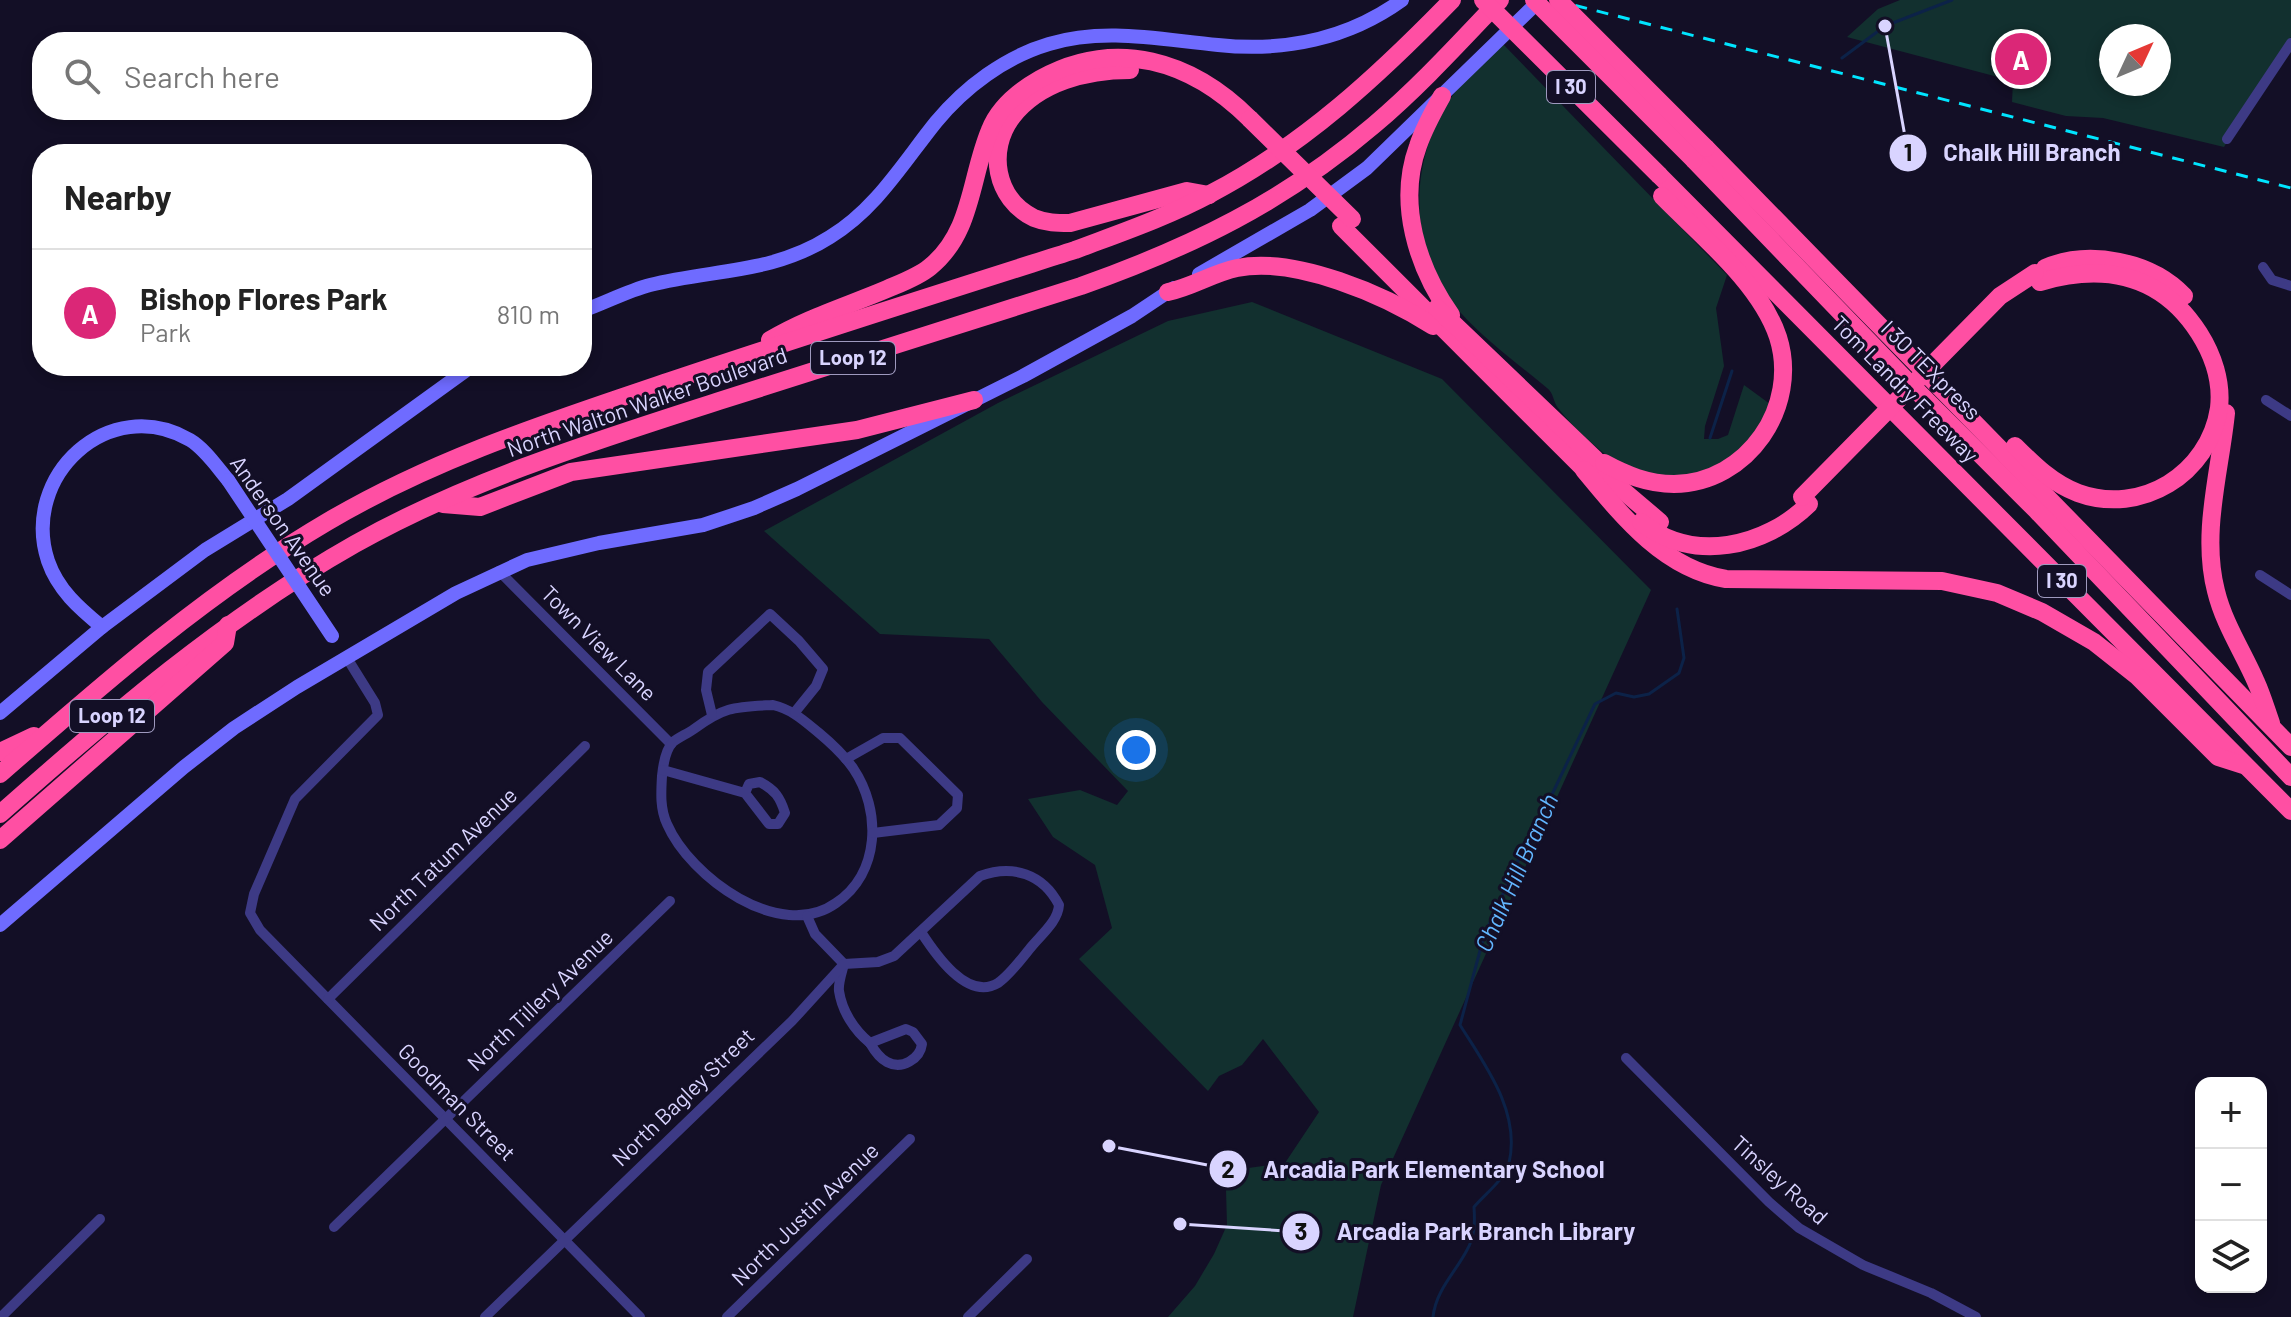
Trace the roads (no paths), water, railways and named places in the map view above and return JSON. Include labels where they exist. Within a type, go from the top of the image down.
[{"type":"highway","name":"North Walton Walker Boulevard","points":[[0,774],[211,597],[262,562],[396,484],[508,436],[1075,250],[1209,195],[1266,162],[1315,128],[1362,88],[1452,0]]},
{"type":"highway","name":"Tom Landry Freeway","points":[[1483,0],[1663,185],[2291,811]]},
{"type":"highway","name":"North Walton Walker Boulevard","points":[[0,814],[124,706],[228,625],[270,595],[355,544],[438,503],[538,461],[1081,286],[1205,237],[1264,205],[1317,170],[1374,126],[1423,82],[1500,0]]},
{"type":"highway","name":"I 30 TEXpress","points":[[1534,0],[1700,154],[1905,379],[2037,511],[2291,777]]},
{"type":"highway","name":"Tom Landry Freeway","points":[[1558,0],[1700,154],[2061,509],[2291,747]]},
{"type":"highway","points":[[741,358],[798,323],[868,297],[930,267],[957,234],[967,212],[990,130],[1002,110],[1018,94],[1053,72],[1098,58],[1146,60],[1192,75],[1213,87],[1428,310],[1589,464],[1647,527],[1690,545],[1724,546],[1758,538],[1787,524],[1805,500],[2052,265],[2081,259],[2128,264],[2147,270],[2178,289],[2207,324],[2222,355],[2227,385],[2223,445],[2211,512],[2214,581],[2226,621],[2256,681],[2273,729]]},
{"type":"highway","points":[[1209,195],[1187,191],[1091,219],[1050,223],[1019,209],[1008,197],[998,175],[997,146],[1012,117],[1041,93],[1061,82],[1108,70],[1157,74],[1179,81],[1245,123]]},
{"type":"highway","points":[[1442,96],[1417,148],[1409,191],[1413,232],[1431,284],[1454,332]]},
{"type":"highway","points":[[1589,464],[1653,482],[1675,484],[1695,481],[1733,465],[1747,453],[1770,425],[1778,408],[1783,376],[1778,339],[1771,321],[1747,284],[1663,185]]},
{"type":"highway","points":[[1168,292],[1190,287],[1234,269],[1291,268],[1382,298],[1454,332]]},
{"type":"highway","points":[[1917,366],[1949,382],[2039,470],[2080,494],[2106,499],[2132,498],[2149,494],[2174,481],[2203,453],[2219,408],[2212,357],[2190,320],[2170,298],[2129,277],[2083,272],[2037,277]]},
{"type":"highway","points":[[438,503],[480,507],[571,472],[857,430],[974,400]]},
{"type":"highway","points":[[1589,464],[1660,551],[1676,563],[1710,577],[1942,581],[1997,593],[2020,602],[2094,642],[2137,676],[2218,757],[2245,766]]},
{"type":"highway","points":[[0,840],[225,643],[228,625]]},
{"type":"highway","points":[[0,752],[58,724]]},
{"type":"main road","points":[[592,307],[649,285],[772,264],[830,238],[856,219],[878,197],[936,122],[967,89],[992,71],[1048,44],[1079,37],[1110,35],[1235,47],[1281,46],[1342,32],[1372,19],[1402,0]]},
{"type":"main road","points":[[0,925],[234,728],[456,593],[499,571],[558,552],[703,525],[754,508],[974,400],[1132,316],[1337,192],[1386,151],[1540,0]]},
{"type":"main road","points":[[0,713],[102,627],[205,550],[288,499],[458,376]]},
{"type":"main road","name":"Anderson Avenue","points":[[102,627],[67,595],[47,559],[47,496],[59,472],[75,452],[102,434],[124,427],[153,429],[189,439],[228,480],[347,658]]},
{"type":"street","points":[[2227,139],[2291,43]]},
{"type":"street","points":[[2263,267],[2272,280],[2291,286]]},
{"type":"street","points":[[2266,400],[2291,416]]},
{"type":"street","name":"Town View Lane","points":[[499,571],[671,744]]},
{"type":"street","points":[[2260,575],[2291,595]]},
{"type":"street","points":[[712,715],[706,690],[708,672],[770,614],[823,669],[816,686],[795,712]]},
{"type":"street","name":"Anderson Avenue","points":[[250,913],[254,894],[290,807],[313,778],[378,715],[375,703],[347,658]]},
{"type":"street","points":[[773,705],[795,712],[846,759],[861,783],[873,833],[871,857],[853,891],[832,906],[807,916],[781,914],[742,901],[710,880],[667,826],[662,810],[663,770],[671,744],[712,715],[738,706],[773,705]]},
{"type":"street","points":[[846,759],[883,738],[900,738],[958,795],[957,808],[939,825],[873,833]]},
{"type":"street","name":"North Tatum Avenue","points":[[328,999],[585,746]]},
{"type":"street","points":[[663,770],[745,793]]},
{"type":"street","points":[[807,916],[815,934],[844,964],[878,962],[894,956],[980,876],[993,871],[1010,870],[1030,875],[1052,891],[1059,905],[1054,920],[1023,957],[998,983],[987,986],[963,980],[951,971],[940,961],[921,932]]},
{"type":"street","name":"North Tillery Avenue","points":[[334,1227],[670,901]]},
{"type":"street","name":"Goodman Street","points":[[250,913],[260,930],[640,1317]]},
{"type":"street","points":[[844,964],[838,989],[857,1033],[891,1064],[912,1061],[922,1049],[919,1038],[906,1029],[870,1043]]},
{"type":"street","name":"North Bagley Street","points":[[485,1317],[792,1021],[844,964]]},
{"type":"street","name":"Tinsley Road","points":[[1626,1058],[1769,1202],[1799,1228],[1863,1265],[1931,1293],[1976,1317]]},
{"type":"street","name":"North Justin Avenue","points":[[727,1317],[910,1139]]},
{"type":"street","points":[[1,1317],[100,1219]]},
{"type":"street","points":[[968,1317],[1027,1259]]},
{"type":"waterway","name":"Chalk Hill Branch","points":[[1842,58],[1885,26],[1952,0]]},
{"type":"waterway","name":"Chalk Hill Branch","points":[[1710,438],[1732,371]]},
{"type":"waterway","name":"Chalk Hill Branch","points":[[1433,1317],[1442,1290],[1472,1239],[1474,1207],[1499,1181],[1509,1163],[1510,1126],[1505,1107],[1490,1073],[1460,1025],[1484,936],[1533,828],[1595,704],[1616,693],[1634,697],[1649,694],[1679,673],[1684,658],[1677,609]]},
{"type":"railway","points":[[1554,0],[2291,188]]},
{"type":"place","name":"Chalk Hill Branch","points":[[1885,26]]},
{"type":"place","name":"Bishop Flores Park","points":[[2021,59]]},
{"type":"place","name":"Arcadia Park Elementary School","points":[[1109,1146]]},
{"type":"place","name":"Arcadia Park Branch Library","points":[[1180,1224]]}]
